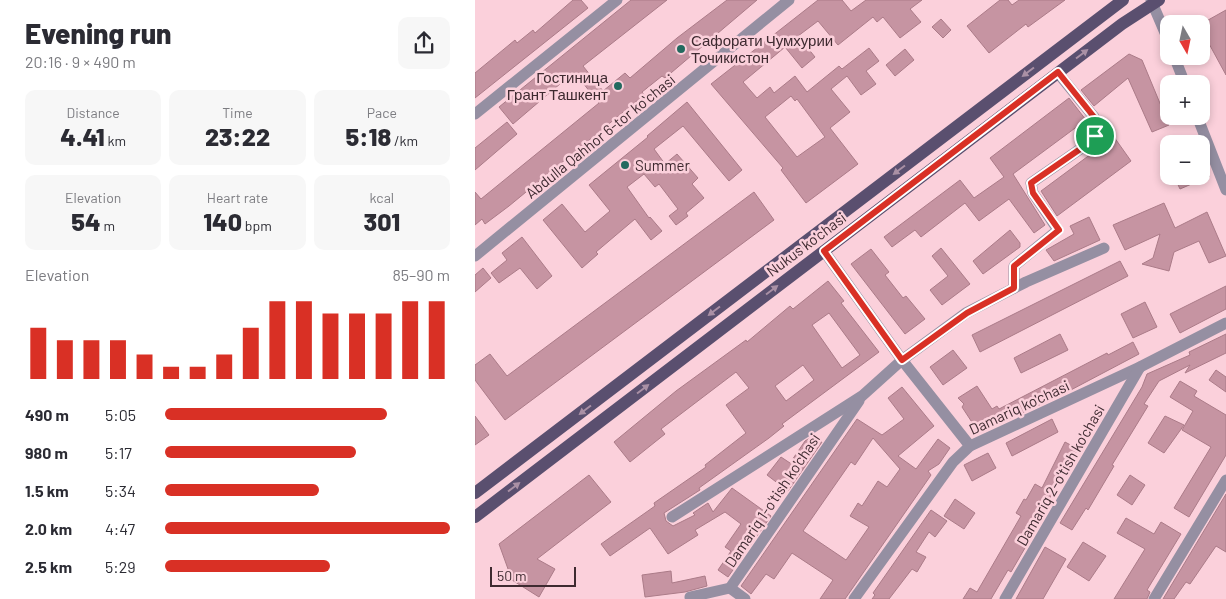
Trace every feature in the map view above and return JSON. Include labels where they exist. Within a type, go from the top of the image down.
[{"type":"main road","name":"Nukus ko'chasi","points":[[475,493],[1123,0]]},
{"type":"main road","name":"Nukus ko'chasi","points":[[475,517],[1058,72],[1154,1]]},
{"type":"street","points":[[475,114],[617,0]]},
{"type":"street","name":"Abdulla Qahhor 6-tor koʻchasi","points":[[475,256],[789,0]]},
{"type":"street","points":[[1154,1],[1160,17]]},
{"type":"street","points":[[1014,288],[1014,266],[1059,230],[1033,193],[1031,183],[1086,145],[1095,136],[1094,117],[1058,72]]},
{"type":"street","points":[[1201,125],[1226,190]]},
{"type":"street","name":"Damariq 1-o'tish ko'chasi","points":[[671,517],[862,396],[902,360],[967,313],[1014,288],[1104,248]]},
{"type":"street","points":[[824,251],[902,360],[969,446]]},
{"type":"street","name":"Damariq ko'chasi","points":[[854,599],[953,462],[969,446],[1141,367],[1226,323]]},
{"type":"street","name":"Damariq 2-o'tish ko'chasi","points":[[1005,599],[1141,367]]},
{"type":"street","name":"Damariq 1-o'tish ko'chasi","points":[[690,597],[731,588],[862,396]]},
{"type":"street","points":[[1154,599],[1226,480]]},
{"type":"street","points":[[731,588],[745,599]]},
{"type":"building","points":[[573,0],[581,0],[588,8],[475,98],[475,73],[515,40],[517,43],[533,30],[535,33]]},
{"type":"building","points":[[631,0],[667,0],[583,66],[603,91],[625,73],[630,78],[677,38],[727,0],[757,0],[665,78],[662,76],[642,92],[644,95],[509,206],[485,224],[482,219],[475,225],[475,192],[481,199],[599,103],[574,72],[513,124],[499,107]]},
{"type":"building","points":[[818,0],[842,0],[851,11],[866,0],[922,0],[910,9],[921,22],[900,38],[883,17],[877,22],[873,17],[838,45],[818,21],[798,36],[815,57],[802,68],[785,47],[743,82],[757,98],[770,87],[774,93],[795,76],[807,92],[839,66],[842,69],[869,48],[879,61],[866,71],[876,84],[861,95],[847,76],[831,89],[850,112],[830,128],[858,164],[806,203],[781,170],[783,168],[711,84]],"holes":[[[791,96],[795,101],[797,99],[825,137],[797,157],[765,117]]]},
{"type":"building","points":[[1000,0],[1008,0],[1012,5],[1019,0],[1065,0],[1028,27],[1026,24],[989,53],[967,26]]},
{"type":"building","points":[[1226,10],[1226,75],[1210,46],[1210,19]]},
{"type":"building","points":[[941,19],[951,30],[943,38],[932,27]]},
{"type":"building","points":[[905,49],[914,60],[895,76],[886,65]]},
{"type":"building","points":[[1129,54],[1142,60],[1160,103],[1160,125],[1169,125],[1152,132],[1128,78],[1094,106],[1081,90]]},
{"type":"building","points":[[1069,98],[1086,120],[1013,174],[1045,225],[1034,233],[1009,199],[979,221],[965,203],[921,237],[915,230],[892,247],[884,237],[960,180],[974,198],[1004,177],[990,158]]},
{"type":"building","points":[[687,102],[742,170],[729,181],[683,126],[654,149],[665,164],[677,154],[698,178],[692,184],[704,198],[686,213],[688,216],[676,225],[669,216],[678,209],[659,184],[655,187],[644,174],[627,187],[649,218],[662,231],[651,240],[635,219],[596,252],[598,254],[582,268],[543,220],[562,204],[585,232],[610,211],[589,185],[648,137]]},
{"type":"building","points":[[507,122],[517,134],[475,170],[475,148]]},
{"type":"building","points":[[1114,137],[1131,161],[1057,216],[1041,191]]},
{"type":"building","points":[[1178,185],[1189,185],[1180,189]]},
{"type":"building","points":[[754,192],[774,220],[505,420],[475,380],[475,365],[490,354],[507,376]]},
{"type":"building","points":[[1164,203],[1175,228],[1207,212],[1226,256],[1209,263],[1199,241],[1174,252],[1169,271],[1142,264],[1153,258],[1160,234],[1125,250],[1113,225]]},
{"type":"building","points":[[1089,217],[1100,240],[1054,261],[1046,250],[1074,234],[1070,226]]},
{"type":"building","points":[[1010,230],[1020,243],[1020,247],[983,274],[973,261]]},
{"type":"building","points":[[522,237],[552,276],[537,289],[520,268],[499,283],[491,273],[507,260],[502,253]]},
{"type":"building","points":[[941,248],[970,284],[942,305],[930,290],[948,276],[932,256]]},
{"type":"building","points":[[871,249],[889,272],[885,275],[903,298],[906,296],[925,319],[905,334],[851,264]]},
{"type":"building","points":[[1120,261],[1128,276],[980,352],[972,335]]},
{"type":"building","points":[[483,268],[491,278],[475,292],[475,275]]},
{"type":"building","points":[[828,281],[844,301],[841,303],[879,352],[782,424],[784,426],[699,488],[700,490],[664,513],[666,521],[673,526],[695,515],[693,513],[708,503],[713,512],[732,488],[771,516],[728,577],[718,570],[731,551],[725,547],[741,524],[725,512],[695,530],[698,535],[668,554],[650,528],[610,556],[601,544],[655,506],[654,503],[706,467],[705,465],[746,433],[726,405],[749,388],[736,372],[661,429],[665,434],[630,462],[614,442],[676,391],[746,340],[747,342],[790,306],[793,309]],"holes":[[[829,313],[860,355],[842,368],[812,325]],[[803,365],[814,380],[786,401],[775,386]]]},
{"type":"building","points":[[1226,286],[1226,309],[1180,333],[1170,314]]},
{"type":"building","points":[[1145,302],[1157,327],[1133,338],[1121,314]]},
{"type":"building","points":[[1060,334],[1068,350],[1021,373],[1014,358]]},
{"type":"building","points":[[1226,334],[1226,353],[1185,373],[1190,365],[1159,381],[1144,404],[1148,406],[1112,465],[1114,466],[1088,510],[1086,508],[1072,530],[1060,523],[1142,387],[1147,374],[1190,355],[1189,352]]},
{"type":"building","points":[[1133,342],[1139,354],[1067,392],[979,433],[962,407],[964,404],[958,398],[977,386],[992,409],[997,406],[999,409],[1107,353],[1108,355]]},
{"type":"building","points":[[953,350],[967,368],[943,385],[930,367]]},
{"type":"building","points":[[1216,370],[1226,377],[1226,392],[1209,380]]},
{"type":"building","points":[[1180,381],[1197,391],[1194,396],[1226,415],[1226,455],[1189,517],[1174,508],[1211,447],[1182,430],[1193,411],[1170,397]]},
{"type":"building","points":[[902,387],[934,426],[898,456],[916,469],[938,439],[950,448],[939,464],[928,471],[931,475],[845,599],[820,599],[833,580],[792,553],[774,579],[766,574],[751,594],[741,586],[857,419],[882,435],[904,419],[888,398]],"holes":[[[873,438],[900,469],[887,487],[878,481],[862,506],[858,503],[850,516],[869,527],[846,560],[803,531],[851,462],[855,465]]]},
{"type":"building","points":[[475,416],[489,435],[475,445]]},
{"type":"building","points":[[1165,416],[1184,425],[1164,453],[1148,443]]},
{"type":"building","points":[[1052,419],[1058,432],[1012,456],[1006,443]]},
{"type":"building","points":[[813,436],[822,442],[788,491],[767,475],[781,457],[790,463],[805,441]]},
{"type":"building","points":[[1065,442],[1078,449],[1043,510],[1046,512],[1011,572],[1008,570],[991,599],[963,599],[970,588],[977,592],[1021,516],[1016,513],[1024,499],[1026,500],[1035,484],[1042,488]]},
{"type":"building","points":[[988,453],[996,468],[972,481],[964,465]]},
{"type":"building","points":[[589,475],[611,502],[537,559],[555,569],[539,597],[512,580],[499,544]]},
{"type":"building","points":[[1130,475],[1145,485],[1132,505],[1117,495]]},
{"type":"building","points":[[1226,494],[1226,552],[1216,546],[1190,584],[1186,582],[1174,599],[1163,599]]},
{"type":"building","points":[[955,499],[975,513],[964,529],[944,516]]},
{"type":"building","points":[[931,510],[947,521],[935,537],[929,532],[916,552],[926,557],[917,572],[912,569],[889,599],[872,599],[875,595],[873,593]]},
{"type":"building","points":[[1126,518],[1154,534],[1161,522],[1181,534],[1147,590],[1150,592],[1147,599],[1114,599],[1145,549],[1117,533]]},
{"type":"building","points":[[1083,542],[1106,556],[1089,581],[1067,567]]},
{"type":"building","points":[[1045,547],[1066,559],[1043,599],[1016,599]]},
{"type":"building","points":[[671,571],[672,583],[705,576],[707,586],[685,592],[645,597],[642,575]]},
{"type":"place","name":"Сафорати Чумхурии Точикистон","points":[[681,49]]},
{"type":"place","name":"Гостиница Грант Ташкент","points":[[618,86]]},
{"type":"place","name":"Summer","points":[[625,165]]},
{"type":"route","points":[[1058,72],[1094,117],[1095,136],[1086,145],[1031,183],[1033,193],[1059,230],[1014,266],[1014,288],[967,313],[902,360],[824,251],[1058,72]]}]
